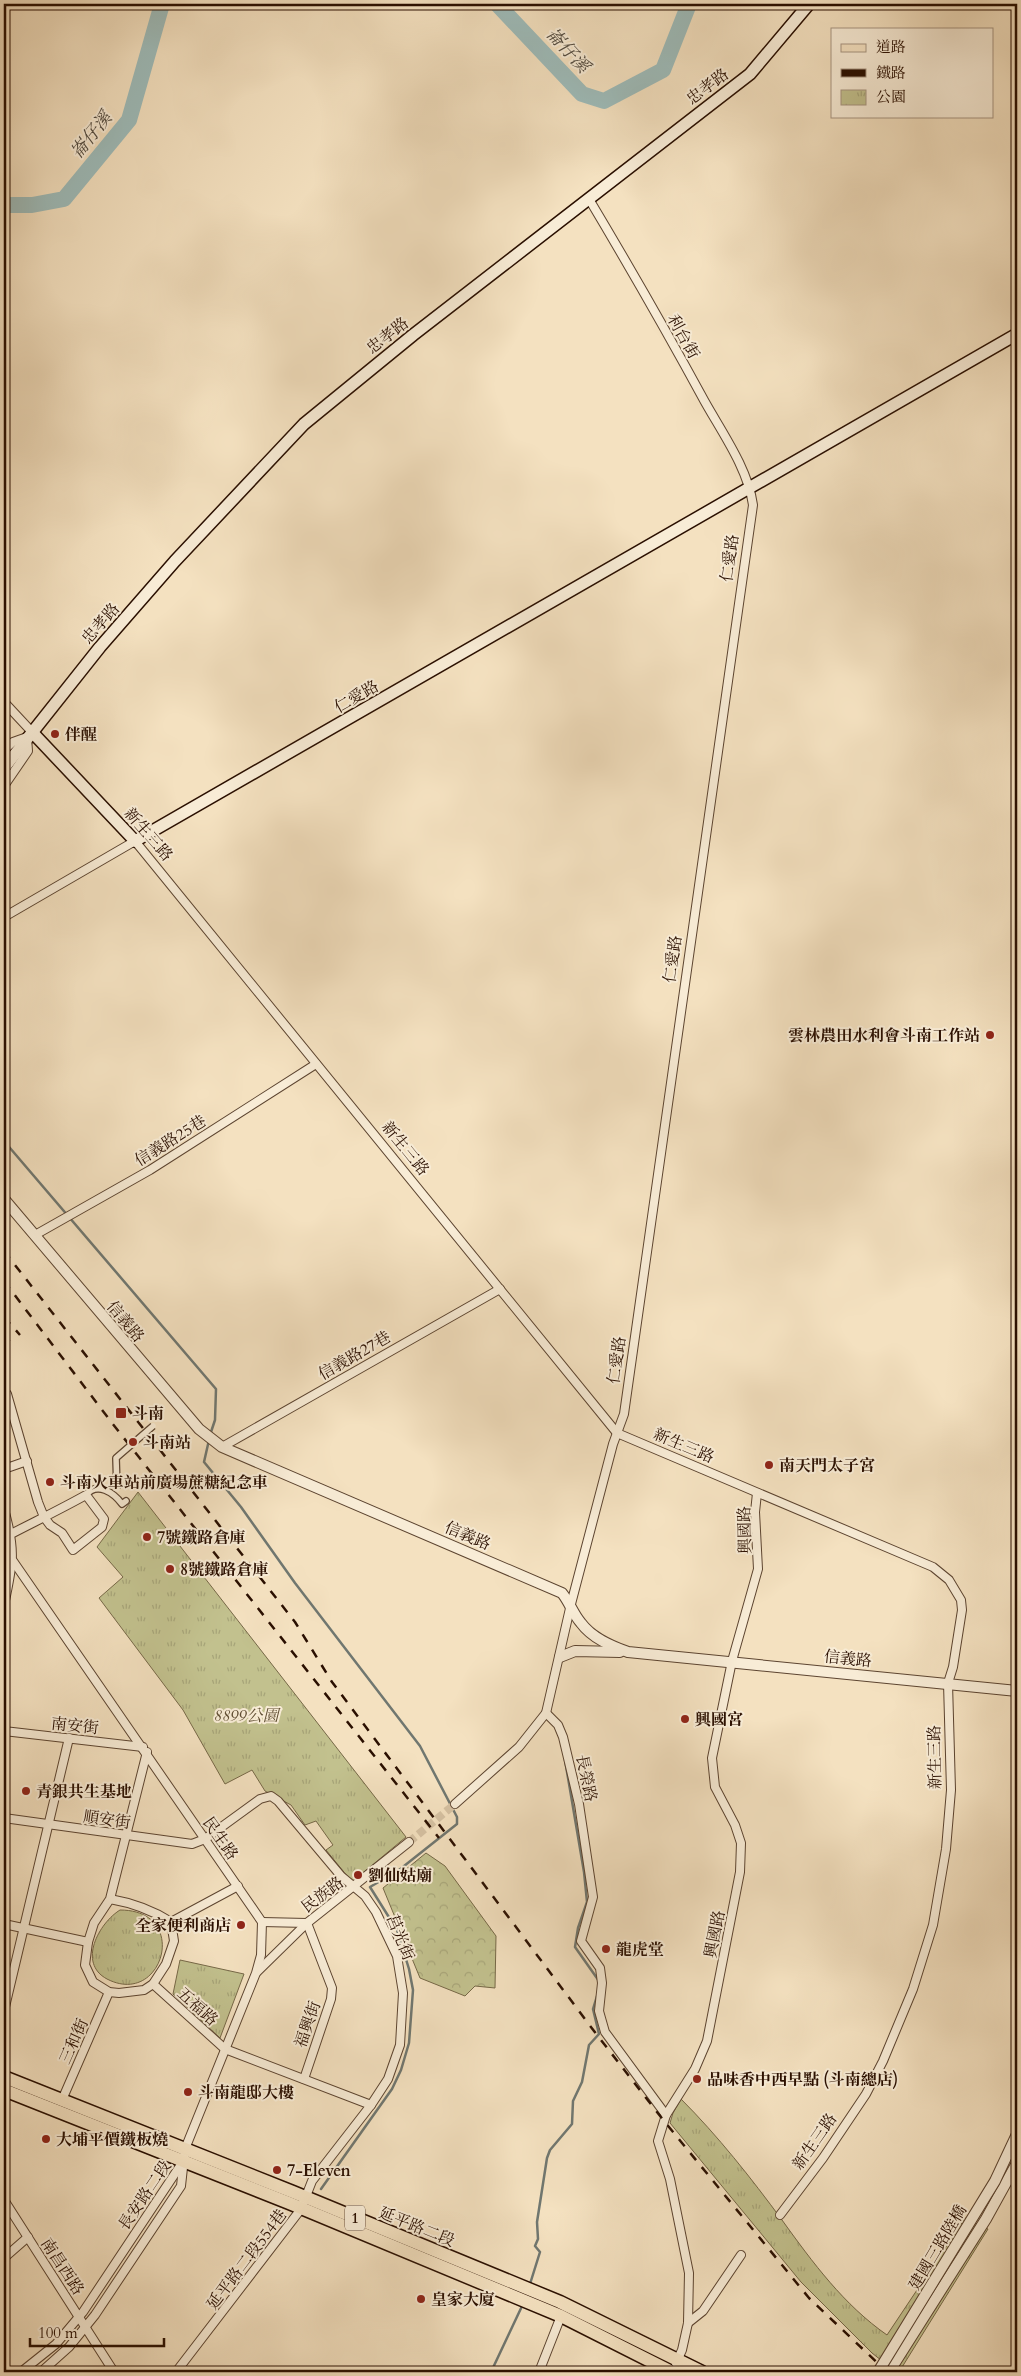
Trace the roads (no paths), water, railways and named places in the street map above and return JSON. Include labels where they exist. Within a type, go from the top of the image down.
[{"type":"main road","name":"忠孝路","points":[[30,734],[100,647],[174,562],[304,424],[406,340],[750,74],[809,4]]},
{"type":"main road","name":"仁愛路","points":[[135,841],[1017,334]]},
{"type":"main road","points":[[4,768],[30,734]]},
{"type":"main road","name":"新生三路","points":[[30,734],[135,841]]},
{"type":"main road","name":"延平路二段","points":[[4,2076],[185,2149],[304,2204],[561,2316],[673,2368],[702,2372]]},
{"type":"main road","name":"延平路二段","points":[[4,2090],[183,2162],[304,2204],[560,2302],[673,2368]]},
{"type":"street","name":"利台街","points":[[589,200],[674,343],[750,488]]},
{"type":"street","name":"仁愛路","points":[[618,1433],[624,1414],[753,505],[750,488]]},
{"type":"street","points":[[4,702],[30,734]]},
{"type":"street","name":"忠孝路","points":[[4,750],[13,742],[30,734]]},
{"type":"street","name":"忠孝路","points":[[4,786],[28,751],[30,734]]},
{"type":"street","name":"仁愛路","points":[[4,917],[135,841]]},
{"type":"street","name":"新生三路","points":[[135,841],[618,1433],[933,1567],[949,1580],[961,1600],[962,1610],[953,1667],[948,1684],[951,1790],[946,1849],[933,1925],[924,1956],[883,2061],[866,2094],[824,2158],[780,2215]]},
{"type":"street","name":"信義路25巷","points":[[35,1235],[142,1174],[316,1064]]},
{"type":"street","name":"信義路","points":[[4,1199],[130,1350],[199,1429],[222,1447],[506,1567],[562,1593],[571,1604],[581,1624],[600,1640],[628,1652],[1017,1691]]},
{"type":"street","name":"信義路27巷","points":[[222,1447],[500,1289]]},
{"type":"street","points":[[4,1391],[7,1394],[44,1517],[50,1525],[62,1533],[73,1550],[102,1527],[104,1519],[86,1496]]},
{"type":"street","points":[[116,1489],[116,1458],[154,1426]]},
{"type":"street","points":[[455,1804],[519,1747],[546,1713],[571,1604],[618,1433]]},
{"type":"street","points":[[4,1469],[27,1461]]},
{"type":"street","points":[[11,1534],[86,1496],[89,1491],[98,1488],[114,1493],[122,1504],[126,1501]]},
{"type":"street","name":"興國路","points":[[673,2368],[688,2323],[689,2273],[670,2179],[658,2141],[666,2115],[695,2069],[707,2041],[740,1872],[741,1843],[735,1825],[719,1797],[712,1769],[720,1710],[758,1569],[755,1512],[757,1493]]},
{"type":"street","points":[[4,1509],[11,1534],[13,1561],[4,1605]]},
{"type":"street","name":"民生路","points":[[13,1561],[145,1749],[262,1922]]},
{"type":"street","points":[[560,1657],[575,1651],[628,1652]]},
{"type":"street","name":"長榮路","points":[[546,1713],[558,1725],[563,1737],[579,1804],[593,1898],[581,1941],[600,1968],[602,1983],[599,2011],[605,2032],[666,2115]]},
{"type":"street","name":"南安街","points":[[4,1731],[145,1749]]},
{"type":"street","points":[[4,2011],[69,1738]]},
{"type":"street","points":[[110,1900],[137,1905],[171,1922],[174,1941],[166,1964],[153,1984],[144,1990],[109,1992],[93,1982],[85,1965],[88,1942],[94,1923],[110,1900],[145,1749]]},
{"type":"street","name":"莒光街","points":[[205,1839],[260,1799],[270,1796],[278,1801],[341,1876],[365,1896],[386,1929],[397,1956],[403,1992],[400,2045],[388,2078],[371,2105],[312,2181],[304,2204]]},
{"type":"street","name":"順安街","points":[[4,1818],[192,1844],[205,1839]]},
{"type":"street","name":"民族路","points":[[256,1973],[307,1922],[409,1842]]},
{"type":"street","points":[[171,1922],[238,1886]]},
{"type":"street","points":[[183,2162],[185,2149],[256,1973],[261,1955],[262,1922],[307,1922]]},
{"type":"street","name":"福興街","points":[[304,2078],[332,1988],[307,1922]]},
{"type":"street","points":[[4,1924],[88,1942]]},
{"type":"street","name":"五福路","points":[[153,1984],[225,2049]]},
{"type":"street","name":"三和街","points":[[62,2100],[109,1992]]},
{"type":"street","points":[[225,2049],[371,2105]]},
{"type":"street","name":"建國三路陸橋","points":[[878,2372],[995,2181],[1017,2134]]},
{"type":"street","name":"長安路二段","points":[[21,2372],[56,2344],[79,2316],[183,2162]]},
{"type":"street","name":"長安路二段","points":[[41,2372],[86,2327],[124,2274],[181,2186],[183,2162]]},
{"type":"street","name":"建國三路陸橋","points":[[889,2372],[986,2219],[1017,2162]]},
{"type":"street","name":"南昌西路","points":[[4,2200],[86,2327],[90,2338],[114,2372]]},
{"type":"street","name":"延平路二段554巷","points":[[176,2372],[304,2204]]},
{"type":"street","points":[[4,2258],[28,2237]]},
{"type":"street","points":[[688,2323],[703,2311],[741,2255]]},
{"type":"street","points":[[539,2372],[561,2316]]},
{"type":"waterway","name":"崙仔溪","points":[[4,205],[32,205],[64,199],[129,120],[162,4]]},
{"type":"waterway","name":"崙仔溪","points":[[497,4],[582,94],[604,101],[663,70],[689,4]]},
{"type":"waterway","points":[[4,1141],[216,1389],[215,1420],[210,1435]]},
{"type":"waterway","points":[[209,1440],[204,1462],[241,1507],[295,1583],[420,1746],[457,1817],[457,1824],[399,1870],[370,1887],[397,1930],[409,1969],[413,1990],[409,2043],[401,2070],[392,2089],[321,2189]]},
{"type":"waterway","points":[[565,1760],[584,1872],[587,1902],[578,1928],[575,1947],[599,1981]]},
{"type":"waterway","points":[[530,2284],[540,2252],[535,2246],[538,2239],[537,2222],[547,2158],[550,2150],[572,2124],[573,2101],[582,2082],[589,2045],[599,2034],[593,2009],[597,1996]]},
{"type":"waterway","points":[[491,2372],[523,2304]]},
{"type":"tunnel","points":[[409,1842],[455,1804]]},
{"type":"railway","points":[[4,1251],[295,1622],[332,1682],[594,2031],[664,2121],[809,2298],[887,2372]]},
{"type":"railway","points":[[4,1281],[112,1423],[439,1838]]},
{"type":"railway","points":[[4,1317],[20,1335]]},
{"type":"railway","points":[[4,1334],[10,1342]]},
{"type":"place","name":"伴醒","points":[[55,734]]},
{"type":"place","name":"雲林農田水利會斗南工作站","points":[[990,1035]]},
{"type":"place","name":"斗南","points":[[121,1413]]},
{"type":"place","name":"斗南站","points":[[133,1442]]},
{"type":"place","name":"南天門太子宮","points":[[769,1465]]},
{"type":"place","name":"斗南火車站前廣場蔗糖紀念車","points":[[50,1482]]},
{"type":"place","name":"7號鐵路倉庫","points":[[147,1537]]},
{"type":"place","name":"8號鐵路倉庫","points":[[170,1569]]},
{"type":"place","name":"興國宮","points":[[685,1719]]},
{"type":"place","name":"青銀共生基地","points":[[26,1791]]},
{"type":"place","name":"劉仙姑廟","points":[[358,1875]]},
{"type":"place","name":"全家便利商店","points":[[241,1925]]},
{"type":"place","name":"龍虎堂","points":[[606,1949]]},
{"type":"place","name":"品味香中西早點 (斗南總店)","points":[[697,2079]]},
{"type":"place","name":"斗南龍邸大樓","points":[[188,2092]]},
{"type":"place","name":"大埔平價鐵板燒","points":[[46,2139]]},
{"type":"place","name":"7-Eleven","points":[[277,2170]]},
{"type":"place","name":"皇家大廈","points":[[421,2299]]},
{"type":"park label","name":"8899公園","points":[[246,1715]]}]
